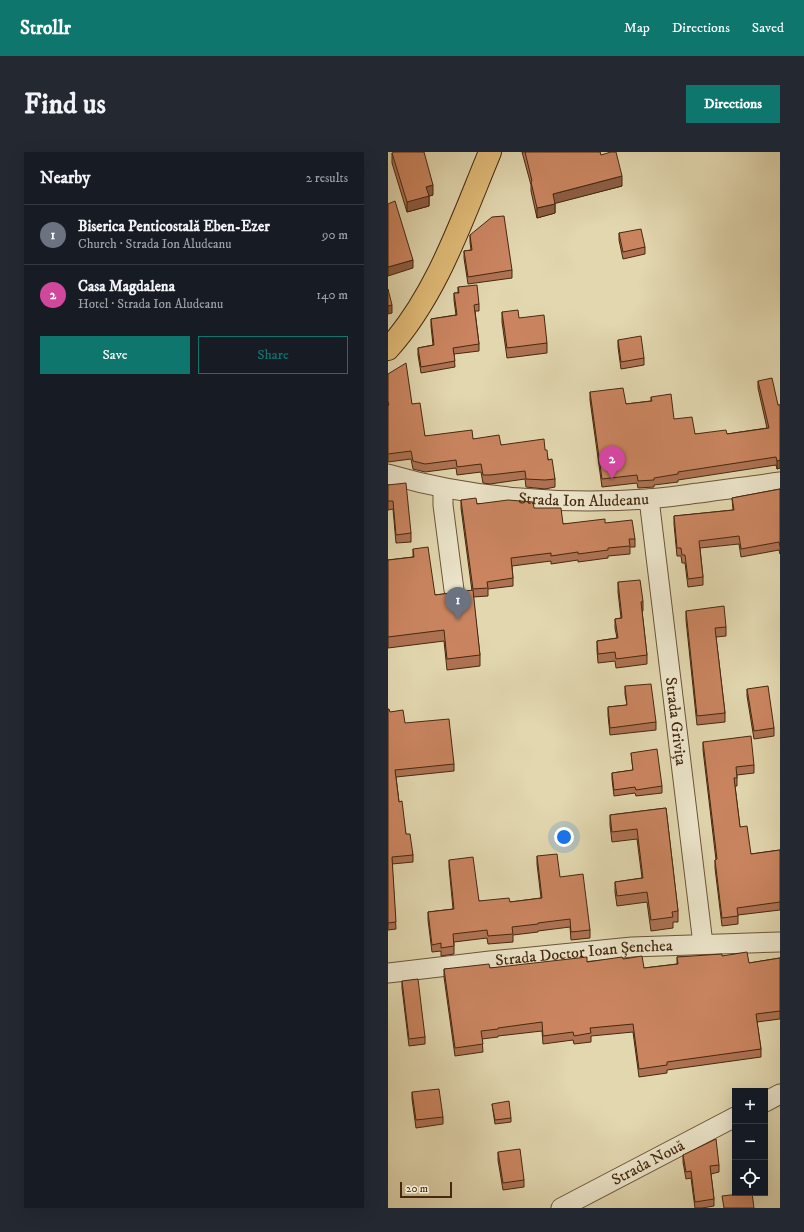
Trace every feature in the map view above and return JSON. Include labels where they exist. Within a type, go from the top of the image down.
[{"type":"main road","points":[[388,349],[412,318],[431,285],[450,248],[490,152]]},
{"type":"street","name":"Strada Ion Aludeanu","points":[[388,474],[443,488],[500,496],[552,500],[615,501],[649,499],[780,482]]},
{"type":"street","points":[[443,488],[443,505],[454,590]]},
{"type":"street","name":"Strada Grivița","points":[[649,499],[703,944]]},
{"type":"street","name":"Strada Doctor Ioan Șenchea","points":[[388,973],[624,948],[780,942]]},
{"type":"street","points":[[768,1100],[780,1094]]},
{"type":"street","name":"Strada Nouă","points":[[561,1208],[732,1119]]},
{"type":"building","points":[[424,152],[433,185],[426,187],[429,196],[407,202],[392,153]]},
{"type":"building","points":[[525,152],[600,152],[601,155],[616,152],[622,176],[553,194],[555,204],[537,208]]},
{"type":"building","points":[[395,201],[413,260],[388,267],[388,204]]},
{"type":"building","points":[[504,216],[512,270],[468,277],[464,251],[472,250],[470,235],[492,217]]},
{"type":"building","points":[[641,229],[645,247],[623,252],[619,233]]},
{"type":"building","points":[[477,285],[479,304],[474,305],[479,344],[453,348],[455,361],[421,367],[418,348],[434,345],[431,319],[457,315],[454,293],[459,293],[458,287]]},
{"type":"building","points":[[388,289],[392,305],[388,306]]},
{"type":"building","points":[[518,310],[519,318],[544,315],[547,343],[507,348],[502,312]]},
{"type":"building","points":[[641,336],[644,358],[621,362],[618,340]]},
{"type":"building","points":[[406,363],[412,404],[420,403],[425,436],[472,430],[473,439],[499,435],[501,445],[544,439],[548,460],[552,459],[555,479],[526,479],[525,471],[483,475],[481,464],[457,467],[456,460],[425,464],[413,461],[411,451],[388,454],[388,374]]},
{"type":"building","points":[[772,378],[778,405],[780,405],[780,460],[777,461],[776,457],[678,472],[678,474],[654,478],[654,480],[638,481],[637,475],[602,479],[590,392],[623,388],[626,404],[652,401],[651,397],[671,394],[674,419],[692,417],[695,434],[726,430],[727,434],[769,428],[758,381]]},
{"type":"building","points":[[406,483],[411,533],[396,535],[393,501],[388,501],[388,485]]},
{"type":"building","points":[[780,489],[780,546],[779,542],[741,549],[739,536],[699,541],[703,577],[688,579],[685,555],[682,555],[681,548],[677,548],[674,516],[734,510],[732,498]]},
{"type":"building","points":[[476,498],[477,504],[508,500],[533,502],[534,508],[561,508],[563,524],[605,519],[605,523],[632,520],[635,539],[629,539],[630,546],[608,548],[608,550],[551,556],[551,553],[511,558],[513,578],[487,582],[488,588],[473,589],[461,500]]},
{"type":"building","points":[[428,547],[435,595],[473,590],[480,655],[447,659],[444,630],[388,637],[388,560],[414,557],[413,549]]},
{"type":"building","points":[[640,580],[647,655],[616,659],[615,652],[598,654],[597,641],[618,638],[615,619],[622,618],[618,582]]},
{"type":"building","points":[[724,606],[726,627],[715,628],[725,713],[697,716],[686,611]]},
{"type":"building","points":[[651,684],[656,722],[610,728],[608,707],[627,705],[625,686]]},
{"type":"building","points":[[768,686],[774,728],[754,731],[747,689]]},
{"type":"building","points":[[388,709],[390,712],[403,710],[405,723],[449,719],[454,764],[395,770],[399,802],[402,801],[406,834],[410,834],[413,855],[392,857],[396,922],[388,923]]},
{"type":"building","points":[[751,736],[754,765],[736,767],[737,778],[734,778],[740,827],[747,826],[751,854],[780,850],[780,902],[737,908],[738,916],[722,918],[715,860],[717,859],[703,742]]},
{"type":"building","points":[[657,749],[662,786],[636,790],[635,787],[614,790],[612,773],[633,770],[631,753]]},
{"type":"building","points":[[666,808],[678,911],[672,912],[673,917],[651,920],[647,892],[617,896],[615,882],[643,878],[637,829],[612,832],[610,815]]},
{"type":"building","points":[[557,854],[560,877],[583,874],[590,930],[571,932],[570,919],[512,927],[513,934],[488,936],[487,930],[453,934],[454,946],[441,948],[441,943],[432,945],[428,912],[454,909],[449,860],[473,857],[479,901],[509,898],[510,902],[542,898],[537,856]]},
{"type":"building","points":[[747,952],[749,963],[780,958],[780,1011],[756,1014],[761,1049],[667,1062],[667,1065],[639,1069],[633,1024],[590,1028],[591,1033],[574,1036],[573,1032],[543,1036],[542,1022],[481,1031],[483,1044],[455,1048],[444,969],[489,964],[490,968],[587,957],[587,962],[642,956],[644,968],[678,964],[677,957],[722,954],[722,956]]},
{"type":"building","points":[[418,979],[425,1037],[409,1039],[402,981]]},
{"type":"building","points":[[439,1089],[443,1117],[416,1120],[412,1092]]},
{"type":"building","points":[[509,1101],[511,1118],[495,1120],[492,1104]]},
{"type":"building","points":[[716,1139],[719,1165],[710,1166],[714,1199],[695,1202],[691,1171],[686,1172],[683,1155]]},
{"type":"building","points":[[520,1149],[524,1180],[503,1183],[498,1152]]},
{"type":"building","points":[[722,1196],[752,1196],[754,1208],[724,1208]]},
{"type":"place","name":"Casa Magdalena","points":[[612,479]]},
{"type":"place","name":"Biserica Penticostală Eben-Ezer","points":[[458,620]]}]
